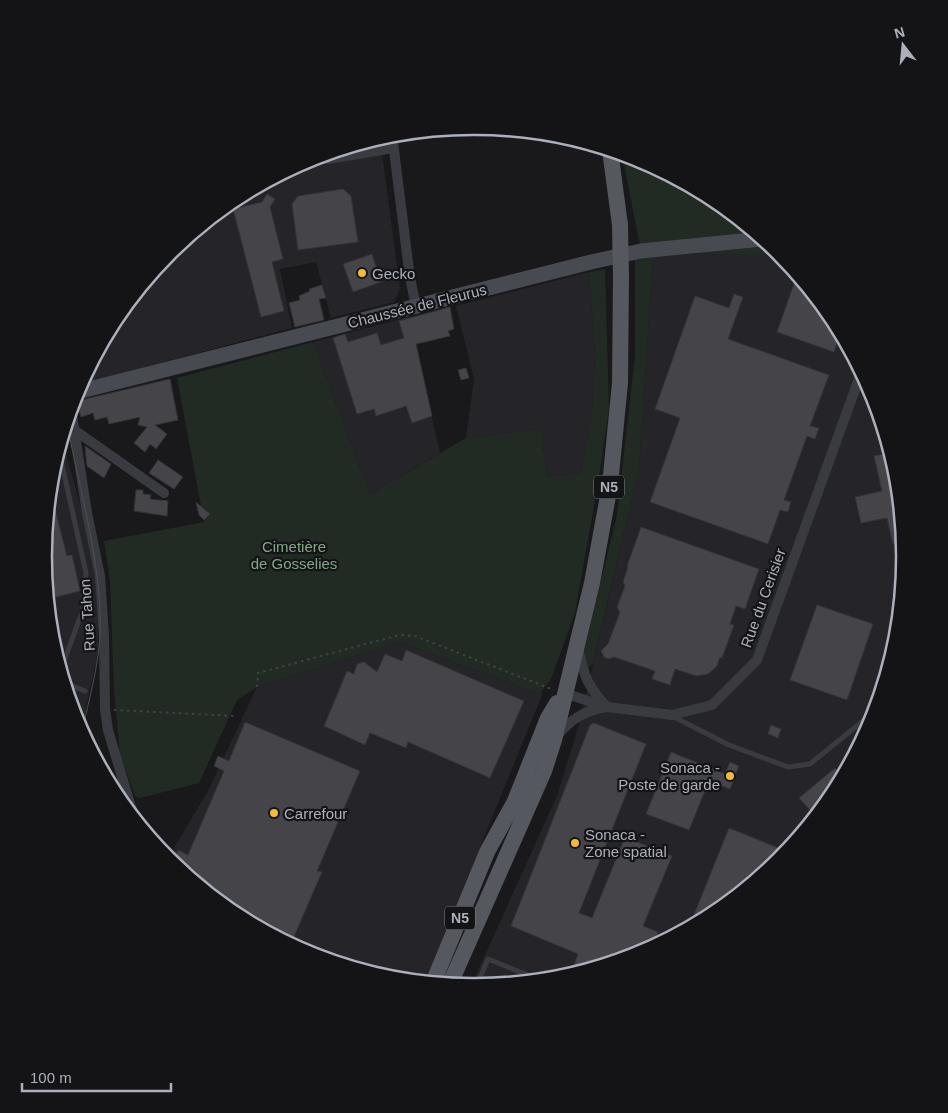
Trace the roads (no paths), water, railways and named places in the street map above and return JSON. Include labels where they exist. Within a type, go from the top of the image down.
[{"type":"main road","name":"N5","points":[[453,977],[544,771],[554,740],[592,583],[610,485],[620,383],[620,225],[611,158]]},
{"type":"main road","name":"Chaussée de Fleurus","points":[[87,389],[641,251],[752,240]]},
{"type":"main road","name":"N5","points":[[436,976],[487,852],[514,801],[548,718],[564,693]]},
{"type":"street","points":[[393,143],[410,278],[416,306]]},
{"type":"street","points":[[338,157],[393,148]]},
{"type":"street","name":"Rue du Cerisier","points":[[564,693],[607,707],[672,715],[712,705],[757,660],[858,383]]},
{"type":"street","points":[[73,430],[164,493]]},
{"type":"street","name":"Rue Tahon","points":[[73,430],[100,576],[104,636],[105,709],[108,730],[128,796]]},
{"type":"street","points":[[554,740],[567,724],[582,713],[607,707],[593,692],[584,677],[577,642]]},
{"type":"lane","points":[[62,469],[86,573],[83,609],[65,658]]},
{"type":"lane","points":[[73,686],[84,691]]},
{"type":"lane","points":[[672,715],[729,745],[788,767],[810,764],[861,723]]},
{"type":"lane","points":[[480,978],[488,959],[523,975]]},
{"type":"tram line","points":[[70,438],[94,557],[100,610],[100,636],[97,660],[85,718]]},
{"type":"place","name":"Gecko","points":[[362,273]]},
{"type":"place","name":"Sonaca - Poste de garde","points":[[730,776]]},
{"type":"place","name":"Carrefour","points":[[274,813]]},
{"type":"place","name":"Sonaca - Zone spatial","points":[[575,843]]},
{"type":"park label","name":"Cimetière de Gosselies","points":[[294,554]]}]
